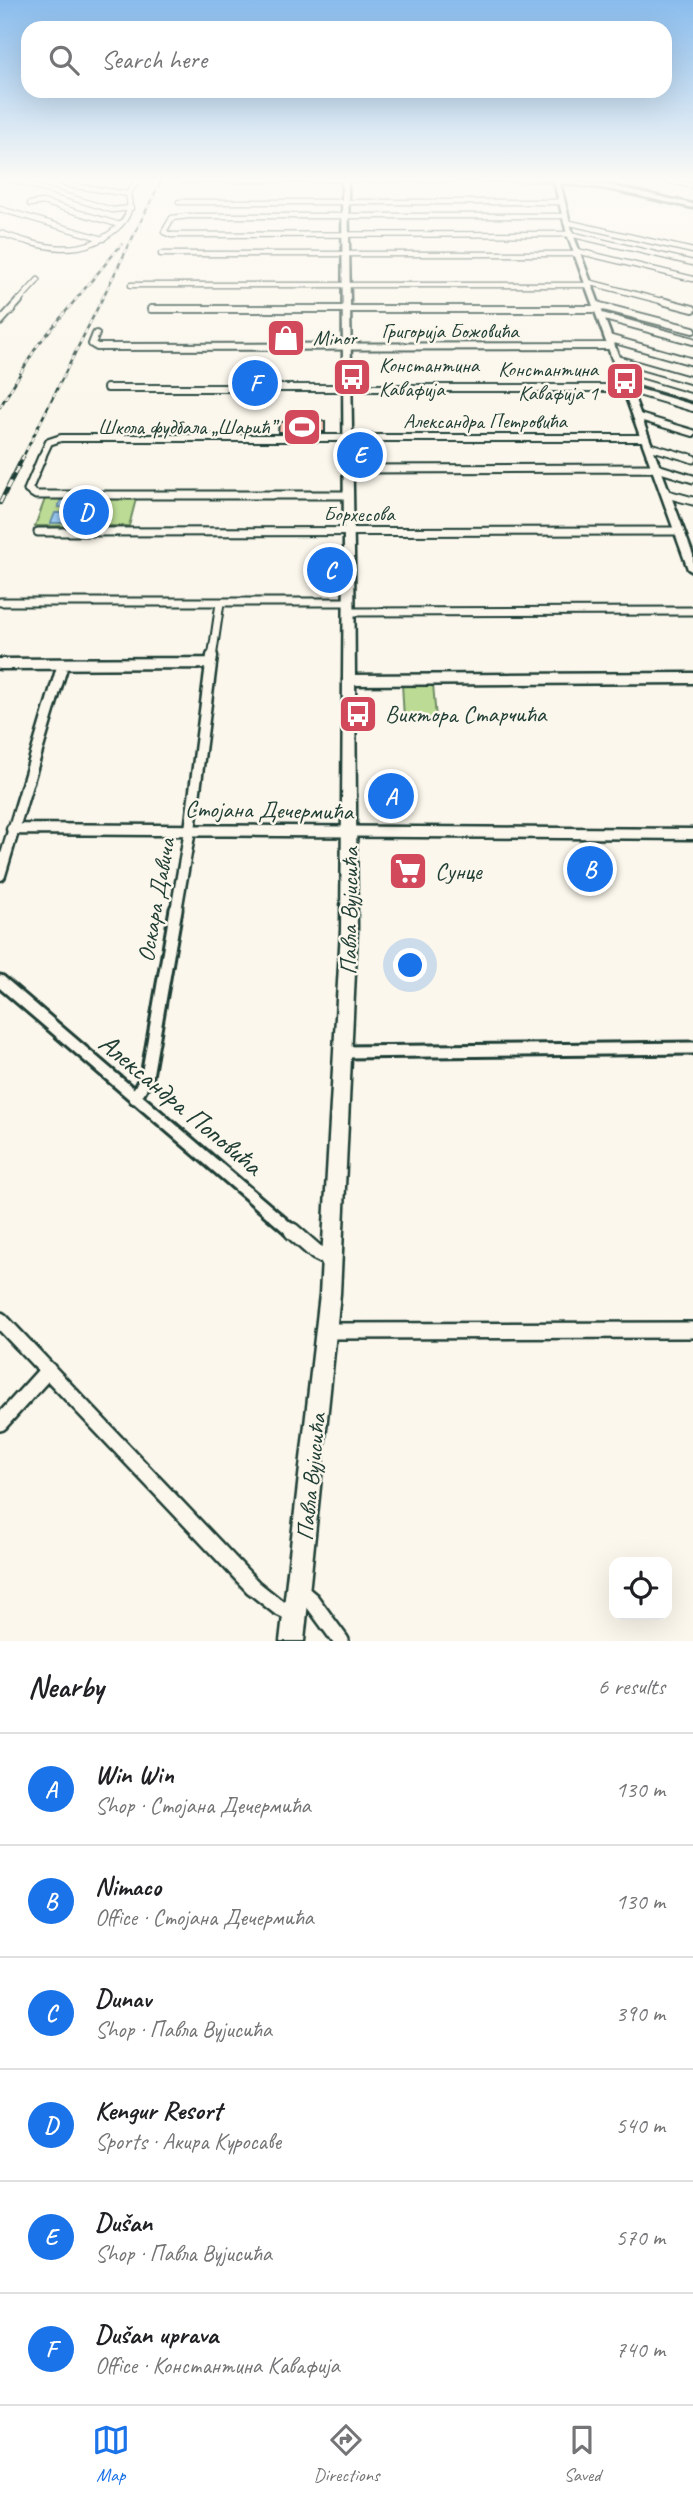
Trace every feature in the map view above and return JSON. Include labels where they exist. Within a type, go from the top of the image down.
[{"type":"street","name":"Павла Вујисића","points":[[292,1641],[327,1331],[344,1052],[351,831],[346,256]]},
{"type":"street","points":[[578,256],[625,388],[691,556],[693,569]]},
{"type":"street","points":[[592,256],[693,279]]},
{"type":"street","points":[[658,256],[693,264]]},
{"type":"street","points":[[0,322],[38,280]]},
{"type":"street","points":[[131,285],[588,283],[693,309]]},
{"type":"street","points":[[151,309],[598,310],[693,330]]},
{"type":"street","points":[[598,310],[693,341]]},
{"type":"street","name":"Григорија Божовића","points":[[96,334],[92,344],[97,347],[348,347],[610,342],[693,362]]},
{"type":"street","points":[[616,359],[693,381]]},
{"type":"street","points":[[622,377],[693,398]]},
{"type":"street","points":[[107,388],[625,388],[693,408]]},
{"type":"street","points":[[636,416],[693,433]]},
{"type":"street","name":"Александра Петровића","points":[[348,495],[36,495],[28,490],[49,442],[73,438],[646,442],[693,459]]},
{"type":"street","points":[[349,469],[657,468],[693,479]]},
{"type":"street","points":[[667,494],[693,501]]},
{"type":"street","name":"Борхесова","points":[[38,531],[680,531]]},
{"type":"street","points":[[0,602],[693,611]]},
{"type":"street","name":"Оскара Давича","points":[[135,1098],[147,1076],[190,830],[198,753],[220,603]]},
{"type":"street","points":[[0,664],[211,663]]},
{"type":"street","points":[[0,875],[63,664]]},
{"type":"street","points":[[348,680],[693,678]]},
{"type":"street","name":"Стојана Дечермића","points":[[12,830],[693,834]]},
{"type":"street","name":"Александра Поповића","points":[[0,981],[316,1252],[332,1260]]},
{"type":"street","points":[[344,1052],[693,1048]]},
{"type":"street","points":[[0,1320],[253,1587],[278,1607],[296,1615]]},
{"type":"street","points":[[327,1331],[693,1330]]},
{"type":"street","points":[[0,1423],[48,1370]]},
{"type":"street","points":[[299,1590],[311,1600],[341,1641]]},
{"type":"green space","points":[[45,499],[136,499],[129,526],[35,526]]},
{"type":"green space","points":[[402,683],[433,684],[436,719],[404,719]]},
{"type":"water","points":[[61,500],[81,500],[77,513],[90,514],[86,523],[51,523],[55,513],[69,513],[71,508],[78,508],[58,507]]},
{"type":"building","name":"Школа фудбала „Шарић”","points":[[325,421],[325,432],[278,432],[279,422]]},
{"type":"railway","points":[[0,407],[37,346],[112,256]]},
{"type":"railway","points":[[0,503],[124,256]]},
{"type":"place","name":"Minor","points":[[286,338]]},
{"type":"place","name":"Константина Кавафија","points":[[352,377]]},
{"type":"place","name":"Константина Кавафија 1","points":[[625,381]]},
{"type":"place","name":"Dušan uprava","points":[[255,383]]},
{"type":"place","name":"Школа фудбала „Шарић”","points":[[302,427]]},
{"type":"place","name":"Dušan","points":[[360,455]]},
{"type":"place","name":"Kengur Resort","points":[[86,512]]},
{"type":"place","name":"Dunav","points":[[330,570]]},
{"type":"place","name":"Виктора Старчића","points":[[358,714]]},
{"type":"place","name":"Win Win","points":[[391,796]]},
{"type":"place","name":"Nimaco","points":[[590,869]]},
{"type":"place","name":"Сунце","points":[[408,871]]}]
